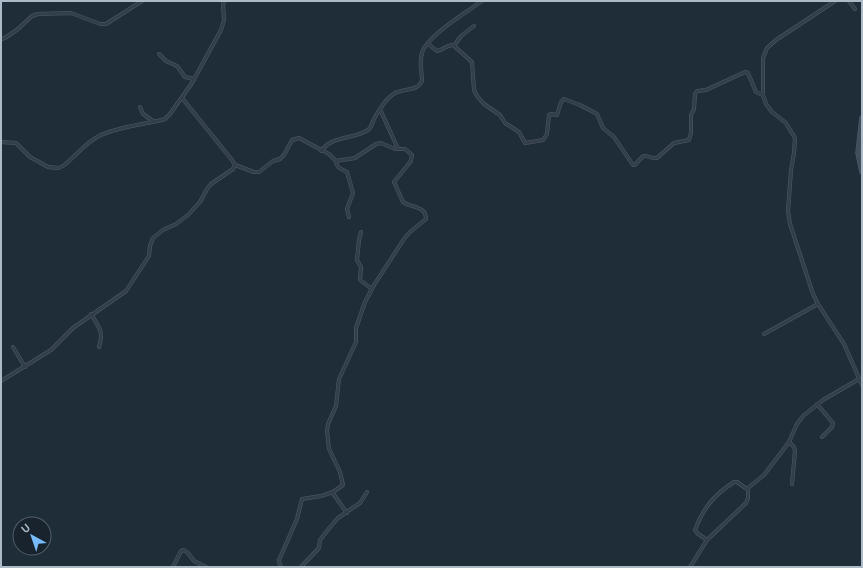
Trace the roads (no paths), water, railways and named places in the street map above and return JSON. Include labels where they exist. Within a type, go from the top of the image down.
[{"type":"main road","points":[[862,118],[858,153],[862,172]]},
{"type":"street","points":[[1,39],[18,29],[32,16],[38,14],[71,14],[100,24],[106,24],[142,1]]},
{"type":"street","points":[[321,151],[330,142],[368,130],[380,109],[394,94],[400,91],[415,89],[422,81],[422,52],[428,44],[438,33],[482,1]]},
{"type":"street","points":[[835,1],[776,40],[768,48],[763,58],[763,95],[766,104],[772,112],[786,123],[794,138],[794,153],[791,170],[788,211],[790,224],[813,294],[844,344],[862,385]]},
{"type":"street","points":[[849,1],[855,9]]},
{"type":"street","points":[[1,142],[16,143],[33,159],[48,167],[58,168],[63,166],[98,136],[118,129],[164,119],[182,98],[194,79],[223,24],[222,2]]},
{"type":"street","points":[[454,46],[460,37],[474,26]]},
{"type":"street","points":[[428,44],[436,51],[450,45],[454,46],[472,62],[474,90],[481,102],[500,115],[508,125],[518,132],[525,142],[543,140],[547,134],[549,115],[557,115],[560,102],[564,99],[597,114],[604,128],[614,137],[633,165],[635,165],[642,156],[645,155],[655,159],[674,143],[689,140],[692,128],[691,115],[694,109],[695,94],[697,91],[706,90],[745,72],[748,74],[756,92],[763,95]]},
{"type":"street","points":[[159,54],[166,61],[176,66],[185,76],[194,79]]},
{"type":"street","points":[[182,98],[234,165],[254,172],[259,172],[272,161],[284,155],[292,140],[297,138],[329,154],[336,161],[337,167],[347,172],[353,193],[347,209],[349,217]]},
{"type":"street","points":[[140,107],[142,114],[153,121]]},
{"type":"street","points":[[380,109],[398,150]]},
{"type":"street","points":[[282,567],[279,560],[297,519],[302,499],[321,496],[332,492],[342,487],[344,482],[329,449],[327,431],[328,424],[336,406],[339,379],[356,342],[356,328],[363,306],[404,239],[426,219],[426,215],[421,208],[403,202],[394,182],[404,172],[411,161],[412,155],[405,148],[398,150],[381,143],[376,144],[355,158],[336,161]]},
{"type":"street","points":[[1,381],[51,350],[73,328],[126,291],[149,256],[150,246],[154,238],[163,230],[176,224],[188,215],[200,202],[211,184],[231,171],[234,165]]},
{"type":"street","points":[[361,232],[357,260],[361,268],[360,280],[372,289]]},
{"type":"street","points":[[764,334],[818,304]]},
{"type":"street","points":[[91,314],[100,328],[102,338],[99,347]]},
{"type":"street","points":[[13,347],[25,366]]},
{"type":"street","points":[[690,567],[707,540],[746,503],[748,498],[747,490],[750,485],[764,475],[789,442],[801,419],[823,400],[859,379]]},
{"type":"street","points":[[818,404],[833,423],[832,427],[822,437]]},
{"type":"street","points":[[789,442],[794,447],[795,451],[792,484]]},
{"type":"street","points":[[707,540],[695,530],[702,512],[708,504],[734,482],[738,482],[747,490]]},
{"type":"street","points":[[332,492],[347,513]]},
{"type":"street","points":[[302,567],[319,548],[320,540],[331,526],[338,518],[360,503],[367,492]]},
{"type":"street","points":[[173,567],[184,550],[194,561],[206,567]]}]
